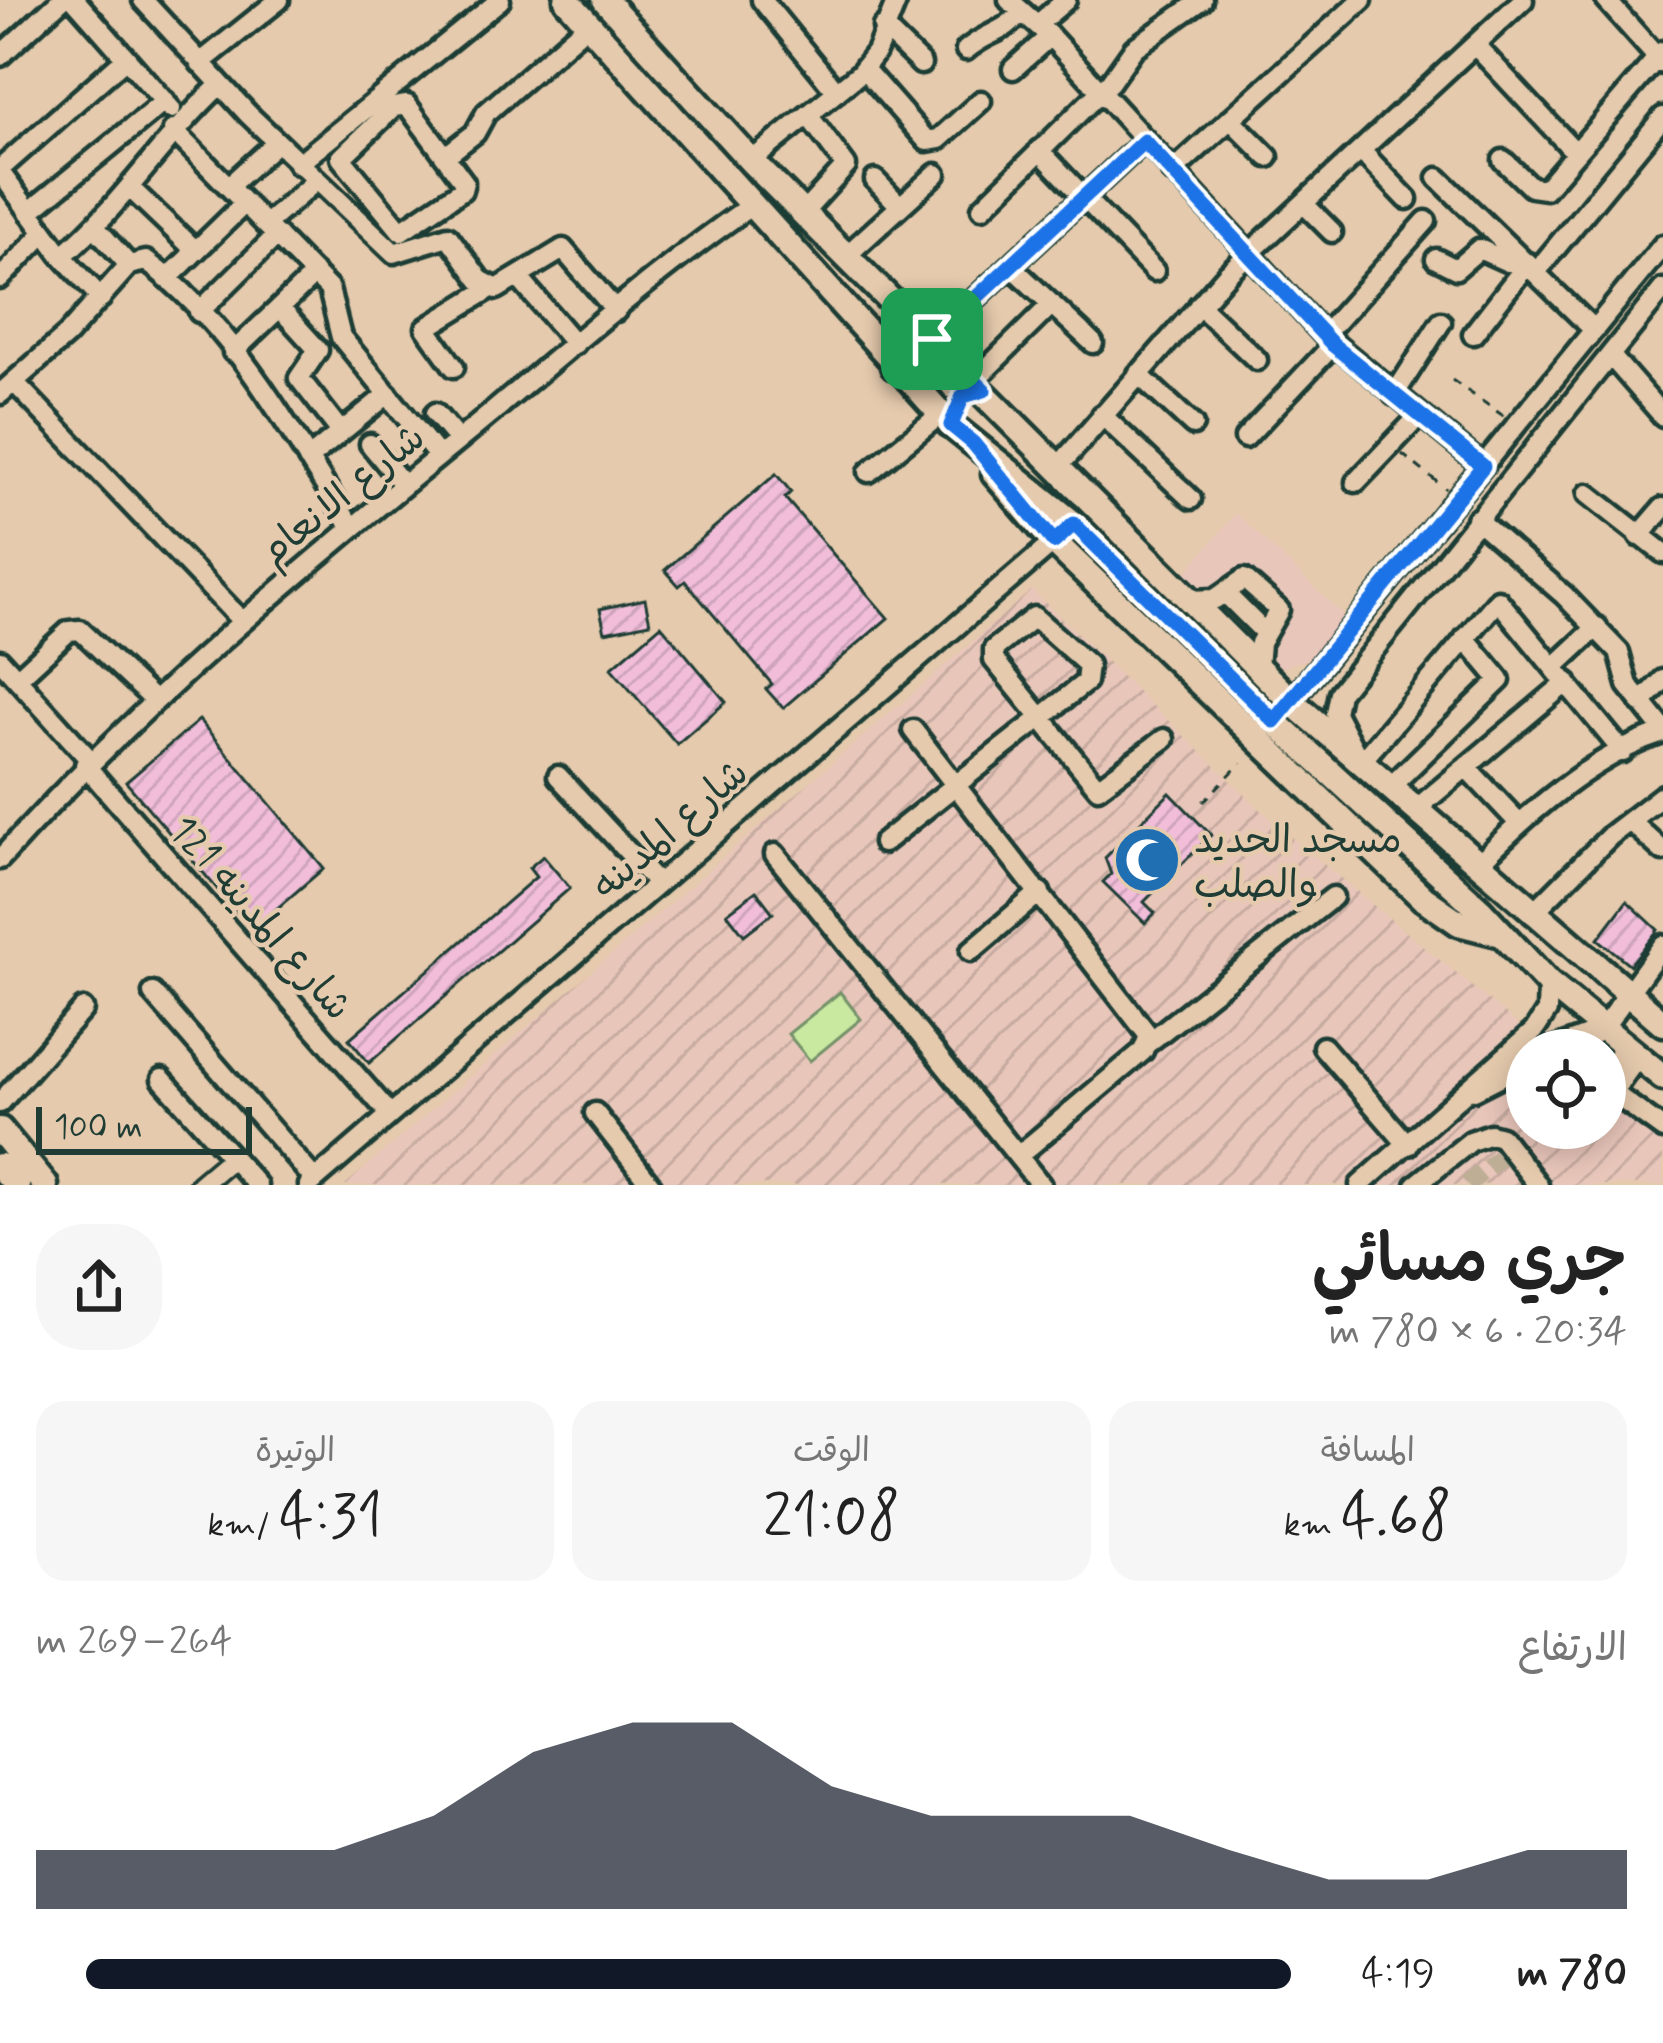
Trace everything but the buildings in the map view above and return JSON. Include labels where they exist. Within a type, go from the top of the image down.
[{"type":"main road","points":[[567,0],[749,207],[946,419],[1074,524],[1599,1029]]},
{"type":"main road","points":[[614,3],[751,161],[1258,667],[1532,914],[1663,1023]]},
{"type":"main road","points":[[894,366],[932,339]]},
{"type":"main road","points":[[946,419],[963,396],[979,385]]},
{"type":"main road","points":[[973,443],[1054,542],[1423,898],[1460,923],[1502,934]]},
{"type":"main road","points":[[1626,1050],[1663,1077]]},
{"type":"main road","points":[[0,1130],[45,1185]]},
{"type":"main road","points":[[0,1166],[17,1185]]},
{"type":"street","points":[[0,56],[61,0]]},
{"type":"street","points":[[75,0],[164,101],[177,125],[229,186],[315,274],[332,296],[341,337],[438,456]]},
{"type":"street","points":[[143,0],[220,86],[397,254],[451,237],[491,288]]},
{"type":"street","points":[[200,63],[279,0]]},
{"type":"street","points":[[298,164],[500,0]]},
{"type":"street","points":[[762,0],[837,92]]},
{"type":"street","points":[[870,0],[889,14],[921,64]]},
{"type":"street","points":[[966,50],[981,37],[999,35],[1024,12],[1066,0]]},
{"type":"street","points":[[982,208],[1099,92],[1134,47],[1202,0]]},
{"type":"street","points":[[1172,172],[1362,0]]},
{"type":"street","points":[[1058,466],[1199,305],[1523,0]]},
{"type":"street","points":[[1504,160],[1542,190],[1661,57],[1606,0]]},
{"type":"street","points":[[1013,69],[1024,12]]},
{"type":"street","points":[[1024,12],[1328,340],[1483,466]]},
{"type":"street","points":[[751,161],[864,69],[889,14]]},
{"type":"street","points":[[447,155],[588,24]]},
{"type":"street","points":[[1475,45],[1576,152]]},
{"type":"street","points":[[101,298],[62,256],[0,170],[127,58]]},
{"type":"street","points":[[864,69],[927,141],[938,139],[981,101]]},
{"type":"street","points":[[62,256],[96,228],[177,125],[220,86]]},
{"type":"street","points":[[29,212],[164,101]]},
{"type":"street","points":[[402,104],[447,155],[463,178],[462,190],[401,231],[340,158],[402,104]]},
{"type":"street","points":[[804,212],[846,166],[808,116]]},
{"type":"street","points":[[1473,334],[1663,118]]},
{"type":"street","points":[[1231,119],[1268,157]]},
{"type":"street","points":[[932,339],[1144,141]]},
{"type":"street","points":[[229,186],[277,142]]},
{"type":"street","points":[[1040,150],[1154,271]]},
{"type":"street","points":[[1361,152],[1407,199]]},
{"type":"street","points":[[847,255],[936,174]]},
{"type":"street","points":[[1438,178],[1594,330]]},
{"type":"street","points":[[875,180],[901,206]]},
{"type":"street","points":[[199,312],[316,181]]},
{"type":"street","points":[[129,187],[196,251]]},
{"type":"street","points":[[167,279],[245,203]]},
{"type":"street","points":[[1305,205],[1332,232]]},
{"type":"street","name":"شارع الانعام","points":[[0,859],[88,763],[239,619],[749,207]]},
{"type":"street","points":[[1245,437],[1426,221]]},
{"type":"street","points":[[96,228],[129,265]]},
{"type":"street","points":[[0,279],[44,233]]},
{"type":"street","points":[[1274,721],[1663,245]]},
{"type":"street","points":[[454,367],[426,328],[562,249],[616,311]]},
{"type":"street","points":[[1436,260],[1456,269],[1479,249],[1532,268]]},
{"type":"street","points":[[239,619],[8,389],[129,265],[146,261],[233,352],[352,528]]},
{"type":"street","points":[[1013,268],[1094,343]]},
{"type":"street","points":[[233,352],[315,274]]},
{"type":"street","points":[[518,277],[575,344]]},
{"type":"street","points":[[1623,752],[1499,600],[1359,761],[1335,702],[1380,639],[1663,289]]},
{"type":"street","points":[[979,385],[1052,304]]},
{"type":"street","points":[[1199,305],[1256,360]]},
{"type":"street","points":[[280,308],[318,350],[299,379],[341,432]]},
{"type":"street","points":[[1394,395],[1442,322]]},
{"type":"street","points":[[1610,355],[1661,409]]},
{"type":"street","points":[[1138,374],[1193,425]]},
{"type":"street","points":[[308,459],[388,394]]},
{"type":"street","points":[[435,413],[458,440]]},
{"type":"street","points":[[1356,482],[1420,415]]},
{"type":"street","points":[[1102,416],[1190,499]]},
{"type":"street","points":[[869,472],[946,419]]},
{"type":"street","points":[[370,444],[404,485]]},
{"type":"street","points":[[1588,494],[1663,554]]},
{"type":"street","points":[[1639,536],[1663,508]]},
{"type":"street","points":[[1476,520],[1622,656],[1628,685],[1663,731],[1623,752],[1519,823],[1477,865]]},
{"type":"street","name":"شارع المدينه","points":[[312,1182],[1074,524]]},
{"type":"street","points":[[1191,600],[1225,593],[1244,579],[1279,610],[1265,633],[1258,667]]},
{"type":"street","points":[[883,843],[956,784],[1040,719],[1086,682],[1090,670],[1034,617],[993,654],[1040,719],[1098,788],[1164,739]]},
{"type":"street","points":[[1357,620],[1380,639]]},
{"type":"street","points":[[1415,810],[1560,675],[1597,628]]},
{"type":"street","points":[[17,679],[64,634],[80,630],[153,699]]},
{"type":"street","points":[[1390,788],[1501,680],[1465,638]]},
{"type":"street","name":"شارع المدينه 121","points":[[0,660],[388,1112]]},
{"type":"street","points":[[1641,703],[1663,680]]},
{"type":"street","points":[[913,730],[1145,1026],[1148,1043]]},
{"type":"street","points":[[1466,767],[1519,823]]},
{"type":"street","points":[[558,776],[657,883]]},
{"type":"street","points":[[1532,914],[1631,822],[1658,807]]},
{"type":"street","points":[[1631,822],[1663,851]]},
{"type":"street","points":[[775,854],[1041,1185]]},
{"type":"street","points":[[970,951],[1040,892]]},
{"type":"street","points":[[1018,1156],[1148,1043],[1333,897]]},
{"type":"street","points":[[1602,1029],[1663,945]]},
{"type":"street","points":[[1360,1185],[1474,1090],[1540,1024],[1547,1012],[1548,983]]},
{"type":"street","points":[[153,993],[312,1182]]},
{"type":"street","points":[[0,1103],[83,1009]]},
{"type":"street","points":[[1540,1024],[1543,1029]]},
{"type":"street","points":[[1323,1047],[1408,1145]]},
{"type":"street","points":[[1626,1059],[1630,1053]]},
{"type":"street","points":[[1474,1090],[1506,1074]]},
{"type":"street","points":[[162,1079],[257,1185]]},
{"type":"street","points":[[1626,1100],[1663,1129]]},
{"type":"street","points":[[595,1113],[652,1185]]},
{"type":"street","points":[[1416,1185],[1471,1141],[1490,1133],[1501,1137],[1538,1185]]},
{"type":"street","points":[[200,1185],[232,1158]]},
{"type":"path","points":[[1452,380],[1516,424]]},
{"type":"path","points":[[1391,445],[1456,498]]},
{"type":"path","points":[[1203,802],[1241,763]]},
{"type":"shaded area","points":[[1236,513],[1347,619],[1311,658],[1278,669],[1182,577]]},
{"type":"shaded area","points":[[1032,590],[1281,829],[1515,1022],[1521,1029],[1506,1029],[1506,1149],[1626,1149],[1626,1118],[1663,1145],[1663,1185],[345,1185]]},
{"type":"green space","points":[[840,992],[861,1019],[810,1061],[788,1034]]},
{"type":"tunnel","points":[[1467,1185],[1510,1149]]},
{"type":"place","name":"مسجد الحديد والصلب","points":[[1147,860]]},
{"type":"route","points":[[1144,141],[1333,345],[1483,466],[1274,721],[1074,524],[1054,542],[1031,517],[973,443],[951,425],[963,396],[984,390],[932,339],[1033,250],[1144,141]]}]
